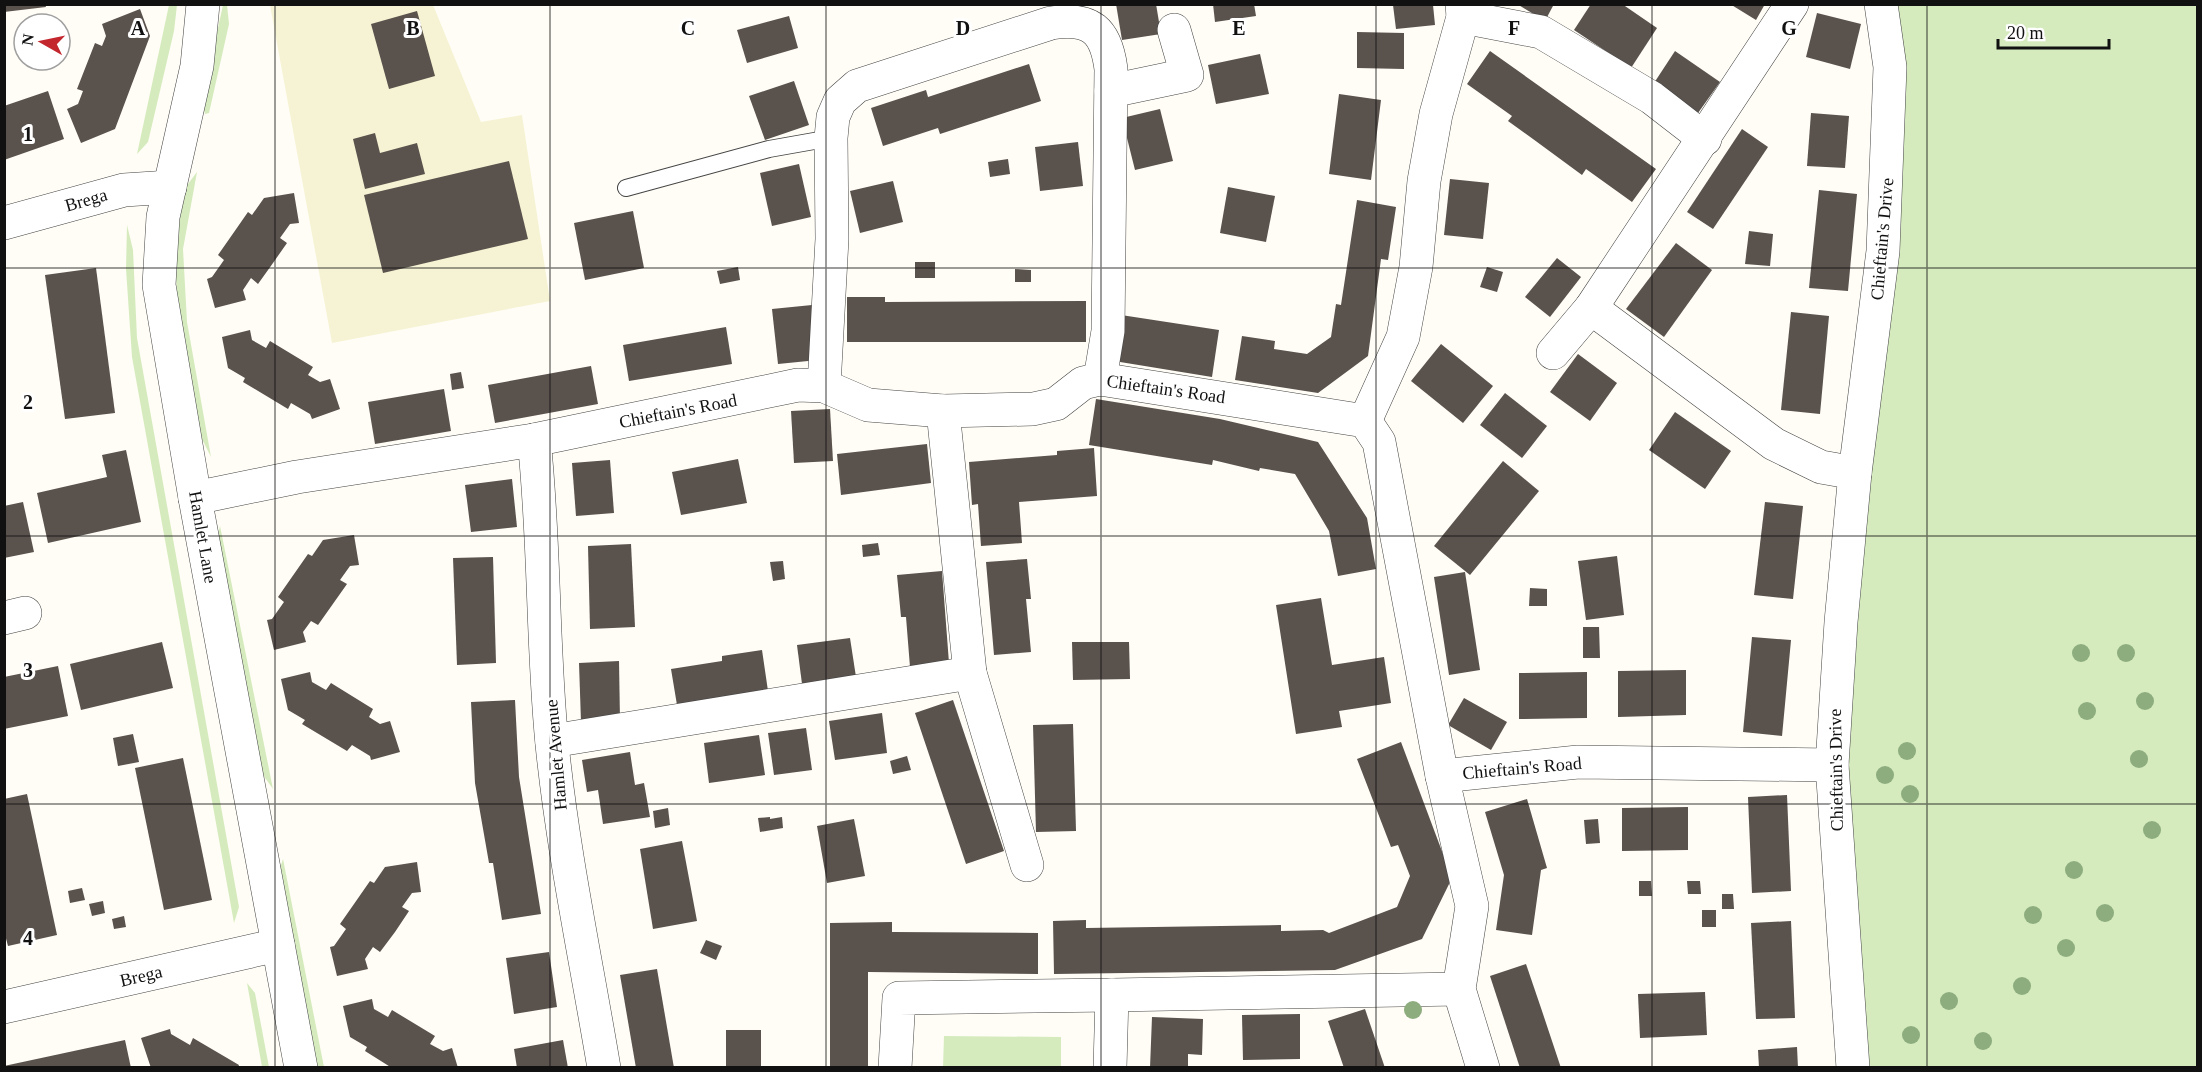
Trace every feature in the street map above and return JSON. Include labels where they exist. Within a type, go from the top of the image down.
[{"type":"street","name":"Hamlet Lane","points":[[202,4],[197,66],[163,217],[159,285],[195,498],[301,1068]]},
{"type":"street","points":[[1553,353],[1591,308],[1706,139],[1792,4]]},
{"type":"street","name":"Chieftain's Drive","points":[[1852,1068],[1832,765],[1840,633],[1855,473],[1883,251],[1890,67],[1881,4]]},
{"type":"street","points":[[1365,421],[1403,337],[1416,267],[1424,181],[1436,114],[1462,11],[1541,32],[1652,98],[1706,139]]},
{"type":"street","points":[[824,386],[832,238],[831,138],[833,117],[840,101],[856,86],[1051,23],[1067,20],[1097,30],[1108,46],[1111,92],[1108,331],[1100,379]]},
{"type":"street","points":[[1111,92],[1187,75],[1174,30]]},
{"type":"street","name":"Brega","points":[[4,223],[124,190],[170,187]]},
{"type":"street","points":[[1591,308],[1774,444],[1821,466],[1855,473]]},
{"type":"street","name":"Chieftain's Road","points":[[195,498],[319,473],[534,440],[798,385],[824,386],[868,405],[943,411],[1034,409],[1056,404],[1083,383],[1100,379],[1365,421],[1379,442],[1442,776],[1578,762],[1832,765]]},
{"type":"street","points":[[943,411],[970,673],[1027,866]]},
{"type":"street","name":"Hamlet Avenue","points":[[534,440],[541,499],[552,741],[560,810],[604,1068]]},
{"type":"street","points":[[552,741],[970,673]]},
{"type":"street","points":[[1442,776],[1472,906],[1459,989],[1483,1068]]},
{"type":"street","name":"Brega","points":[[4,1006],[278,945]]},
{"type":"street","points":[[895,1068],[899,998],[1459,989]]},
{"type":"street","points":[[1110,1068],[1112,995]]},
{"type":"lane","points":[[626,188],[769,149],[831,138]]},
{"type":"shaded area","points":[[270,5],[433,5],[481,122],[522,115],[550,301],[332,343]]},
{"type":"green space","points":[[169,5],[177,5],[174,31],[148,142],[137,154]]},
{"type":"green space","points":[[223,5],[227,5],[229,24],[209,113],[205,114],[202,101]]},
{"type":"green space","points":[[1881,5],[2197,5],[2197,1067],[1853,1068],[1832,765],[1855,473]]},
{"type":"green space","points":[[197,172],[183,249],[187,322],[211,457],[201,437],[178,323],[175,249],[185,188]]},
{"type":"green space","points":[[127,225],[133,250],[137,338],[239,907],[234,923],[132,357],[126,269]]},
{"type":"green space","points":[[220,526],[273,789],[263,775],[217,538]]},
{"type":"green space","points":[[283,859],[324,1067],[317,1067],[279,871]]},
{"type":"green space","points":[[247,983],[255,993],[269,1067],[262,1067]]},
{"type":"green space","points":[[944,1036],[1061,1037],[1061,1067],[943,1067]]},
{"type":"building","points":[[4,4],[45,4],[46,7],[4,12]]},
{"type":"building","points":[[1116,4],[1156,4],[1161,34],[1122,40]]},
{"type":"building","points":[[1213,4],[1254,4],[1256,16],[1215,22]]},
{"type":"building","points":[[1517,4],[1554,4],[1545,21]]},
{"type":"building","points":[[1591,4],[1622,4],[1657,28],[1631,68],[1574,30]]},
{"type":"building","points":[[1730,4],[1765,4],[1756,20]]},
{"type":"building","points":[[1393,5],[1433,5],[1435,25],[1396,29]]},
{"type":"building","points":[[140,9],[150,36],[115,129],[81,143],[67,109],[78,104],[83,91],[77,89],[95,43],[102,46],[106,36],[102,24]]},
{"type":"building","points":[[417,11],[435,76],[389,89],[371,24]]},
{"type":"building","points":[[1817,13],[1861,24],[1850,69],[1806,57]]},
{"type":"building","points":[[789,16],[798,48],[747,63],[737,30]]},
{"type":"building","points":[[1357,32],[1404,33],[1404,69],[1357,68]]},
{"type":"building","points":[[1490,51],[1656,169],[1632,202],[1586,169],[1582,175],[1508,121],[1512,116],[1467,84]]},
{"type":"building","points":[[1675,51],[1720,82],[1698,113],[1654,83]]},
{"type":"building","points":[[1260,54],[1269,94],[1216,104],[1208,65]]},
{"type":"building","points":[[1029,64],[1041,101],[940,134],[938,128],[883,146],[871,108],[926,90],[928,97]]},
{"type":"building","points":[[794,81],[809,125],[765,140],[749,96]]},
{"type":"building","points":[[48,91],[64,139],[4,160],[4,106]]},
{"type":"building","points":[[1339,94],[1381,100],[1371,180],[1329,174]]},
{"type":"building","points":[[1160,109],[1173,161],[1135,170],[1122,118]]},
{"type":"building","points":[[1811,113],[1849,116],[1845,168],[1807,166]]},
{"type":"building","points":[[1742,129],[1768,147],[1713,229],[1687,212]]},
{"type":"building","points":[[375,133],[380,153],[417,143],[425,174],[365,189],[353,139]]},
{"type":"building","points":[[1078,142],[1083,186],[1040,191],[1035,147]]},
{"type":"building","points":[[1008,159],[1010,174],[990,177],[988,162]]},
{"type":"building","points":[[509,161],[528,239],[383,273],[364,195]]},
{"type":"building","points":[[799,164],[811,217],[772,226],[760,173]]},
{"type":"building","points":[[1450,179],[1489,183],[1483,239],[1444,235]]},
{"type":"building","points":[[893,181],[903,222],[860,233],[850,191]]},
{"type":"building","points":[[1228,187],[1275,196],[1266,242],[1220,233]]},
{"type":"building","points":[[1819,190],[1857,194],[1848,291],[1809,288]]},
{"type":"building","points":[[294,193],[299,223],[290,224],[280,238],[287,243],[258,284],[251,278],[243,290],[246,300],[215,308],[207,279],[212,277],[224,260],[218,255],[248,212],[252,215],[264,198]]},
{"type":"building","points":[[1357,200],[1396,207],[1388,260],[1381,259],[1368,356],[1318,393],[1235,380],[1242,336],[1275,341],[1274,349],[1307,354],[1331,337],[1336,304],[1341,305]]},
{"type":"building","points":[[633,211],[644,268],[585,280],[574,223]]},
{"type":"building","points":[[1749,231],[1773,234],[1770,266],[1745,264]]},
{"type":"building","points":[[1676,243],[1712,270],[1664,337],[1626,309]]},
{"type":"building","points":[[1557,258],[1581,277],[1550,317],[1525,297]]},
{"type":"building","points":[[915,262],[935,262],[935,278],[915,278]]},
{"type":"building","points":[[738,267],[740,280],[720,284],[717,271]]},
{"type":"building","points":[[1487,267],[1503,272],[1497,292],[1480,287]]},
{"type":"building","points":[[96,268],[115,413],[65,419],[45,275]]},
{"type":"building","points":[[1015,269],[1031,270],[1031,282],[1015,282]]},
{"type":"building","points":[[847,297],[885,297],[885,302],[1086,301],[1086,342],[847,342]]},
{"type":"building","points":[[812,305],[818,360],[778,364],[772,309]]},
{"type":"building","points":[[1791,312],[1829,316],[1820,414],[1781,410]]},
{"type":"building","points":[[1121,315],[1219,330],[1212,377],[1114,361]]},
{"type":"building","points":[[726,327],[732,364],[629,381],[623,345]]},
{"type":"building","points":[[250,330],[252,340],[266,348],[270,341],[313,367],[308,375],[320,382],[330,379],[340,409],[312,419],[310,414],[291,403],[288,409],[243,382],[245,378],[228,368],[222,337]]},
{"type":"building","points":[[1441,344],[1493,386],[1463,423],[1411,381]]},
{"type":"building","points":[[1578,354],[1617,383],[1590,421],[1550,392]]},
{"type":"building","points":[[591,366],[598,404],[495,423],[488,385]]},
{"type":"building","points":[[461,372],[464,388],[452,390],[450,374]]},
{"type":"building","points":[[444,389],[451,431],[375,444],[368,402]]},
{"type":"building","points":[[1505,393],[1547,426],[1522,458],[1480,425]]},
{"type":"building","points":[[1096,399],[1220,419],[1318,442],[1367,518],[1376,569],[1338,576],[1329,531],[1295,474],[1260,468],[1259,471],[1213,460],[1212,465],[1089,445]]},
{"type":"building","points":[[830,409],[833,461],[794,463],[791,411]]},
{"type":"building","points":[[1675,412],[1731,451],[1705,489],[1649,450]]},
{"type":"building","points":[[927,444],[931,483],[841,495],[837,454]]},
{"type":"building","points":[[1094,448],[1097,496],[1019,502],[1022,543],[981,546],[978,504],[972,505],[969,462],[1057,455],[1057,451]]},
{"type":"building","points":[[126,450],[141,522],[48,543],[37,493],[107,477],[102,455]]},
{"type":"building","points":[[738,459],[747,503],[681,515],[672,472]]},
{"type":"building","points":[[610,460],[614,513],[576,516],[572,463]]},
{"type":"building","points":[[1503,461],[1539,491],[1470,575],[1434,546]]},
{"type":"building","points":[[512,479],[517,527],[471,532],[465,485]]},
{"type":"building","points":[[23,502],[34,552],[4,558],[4,506]]},
{"type":"building","points":[[1765,502],[1803,506],[1793,599],[1754,595]]},
{"type":"building","points":[[354,535],[359,565],[350,566],[340,580],[347,584],[318,625],[311,621],[303,632],[306,642],[274,650],[267,620],[272,619],[284,602],[278,597],[308,554],[312,556],[323,540]]},
{"type":"building","points":[[878,543],[880,555],[863,557],[862,545]]},
{"type":"building","points":[[631,544],[635,627],[590,629],[588,546]]},
{"type":"building","points":[[1617,556],[1624,615],[1586,620],[1578,561]]},
{"type":"building","points":[[493,557],[496,663],[457,665],[453,558]]},
{"type":"building","points":[[1027,559],[1031,599],[1026,599],[1031,652],[994,655],[986,562]]},
{"type":"building","points":[[783,561],[785,579],[773,581],[770,562]]},
{"type":"building","points":[[942,571],[949,663],[910,667],[906,617],[901,617],[897,575]]},
{"type":"building","points":[[1465,572],[1480,670],[1449,675],[1434,577]]},
{"type":"building","points":[[1530,588],[1547,589],[1547,606],[1529,606]]},
{"type":"building","points":[[1321,598],[1332,665],[1384,657],[1391,703],[1339,711],[1342,727],[1296,734],[1276,605]]},
{"type":"building","points":[[1583,627],[1599,627],[1600,658],[1583,658]]},
{"type":"building","points":[[1752,637],[1791,640],[1782,736],[1743,732]]},
{"type":"building","points":[[850,638],[856,677],[802,684],[797,645]]},
{"type":"building","points":[[162,642],[173,688],[81,710],[70,664]]},
{"type":"building","points":[[1072,642],[1129,642],[1130,679],[1073,680]]},
{"type":"building","points":[[762,650],[768,691],[677,705],[671,669],[722,661],[722,656]]},
{"type":"building","points":[[619,661],[620,721],[581,722],[579,663]]},
{"type":"building","points":[[58,666],[68,716],[4,729],[4,677]]},
{"type":"building","points":[[1686,670],[1686,715],[1618,717],[1618,671]]},
{"type":"building","points":[[310,672],[312,682],[326,690],[331,683],[373,709],[369,717],[380,724],[390,721],[400,752],[371,760],[370,756],[352,745],[347,751],[302,724],[305,720],[288,710],[281,679]]},
{"type":"building","points":[[1587,672],[1587,718],[1519,719],[1519,673]]},
{"type":"building","points":[[1464,698],[1507,722],[1491,750],[1448,725]]},
{"type":"building","points":[[515,700],[519,777],[541,914],[502,920],[493,863],[489,863],[475,783],[471,702]]},
{"type":"building","points":[[953,700],[1004,851],[966,864],[915,713]]},
{"type":"building","points":[[882,713],[887,753],[835,760],[829,721]]},
{"type":"building","points":[[1073,724],[1076,831],[1036,832],[1033,725]]},
{"type":"building","points":[[806,728],[812,770],[774,775],[768,733]]},
{"type":"building","points":[[133,734],[139,762],[118,766],[113,738]]},
{"type":"building","points":[[759,735],[765,775],[709,783],[704,743]]},
{"type":"building","points":[[1401,742],[1452,878],[1422,939],[1335,970],[1054,974],[1053,921],[1086,920],[1086,928],[1281,925],[1281,931],[1323,930],[1329,933],[1397,907],[1410,876],[1398,845],[1391,847],[1357,759]]},
{"type":"building","points":[[630,752],[635,785],[644,783],[650,817],[603,824],[598,790],[587,792],[582,760]]},
{"type":"building","points":[[907,756],[911,770],[893,774],[890,761]]},
{"type":"building","points":[[183,758],[212,900],[164,910],[135,768]]},
{"type":"building","points":[[27,794],[57,935],[8,946],[4,931],[4,799]]},
{"type":"building","points":[[1787,795],[1791,891],[1752,893],[1748,797]]},
{"type":"building","points":[[1527,799],[1547,868],[1541,870],[1532,935],[1496,930],[1504,875],[1485,812]]},
{"type":"building","points":[[1688,807],[1688,850],[1622,851],[1622,808]]},
{"type":"building","points":[[668,808],[670,825],[655,828],[653,811]]},
{"type":"building","points":[[770,817],[770,819],[782,817],[783,828],[760,832],[758,818]]},
{"type":"building","points":[[854,819],[865,876],[827,883],[817,826]]},
{"type":"building","points":[[1598,819],[1600,843],[1586,844],[1584,820]]},
{"type":"building","points":[[682,841],[697,921],[653,929],[640,849]]},
{"type":"building","points":[[417,862],[421,892],[412,893],[402,907],[409,911],[395,932],[380,952],[373,947],[365,959],[368,969],[337,976],[330,947],[334,946],[346,929],[340,924],[370,881],[374,883],[385,867]]},
{"type":"building","points":[[1639,881],[1651,881],[1652,896],[1639,896]]},
{"type":"building","points":[[1687,881],[1700,881],[1701,894],[1688,894]]},
{"type":"building","points":[[82,888],[85,900],[70,903],[68,891]]},
{"type":"building","points":[[1722,894],[1733,894],[1734,909],[1722,909]]},
{"type":"building","points":[[103,901],[105,913],[92,916],[89,904]]},
{"type":"building","points":[[1702,910],[1716,910],[1716,927],[1702,927]]},
{"type":"building","points":[[124,916],[126,927],[114,929],[112,919]]},
{"type":"building","points":[[1791,921],[1795,1018],[1756,1019],[1751,923]]},
{"type":"building","points":[[892,922],[892,932],[1038,933],[1038,974],[868,972],[868,1068],[830,1068],[830,923]]},
{"type":"building","points":[[706,940],[722,946],[716,960],[700,953]]},
{"type":"building","points":[[549,952],[557,1007],[514,1014],[506,958]]},
{"type":"building","points":[[1526,964],[1561,1068],[1520,1068],[1490,976]]},
{"type":"building","points":[[657,969],[674,1068],[636,1068],[620,975]]},
{"type":"building","points":[[1705,992],[1707,1035],[1640,1038],[1638,994]]},
{"type":"building","points":[[372,999],[374,1009],[388,1017],[392,1010],[435,1036],[430,1044],[443,1051],[452,1048],[458,1068],[392,1068],[365,1051],[367,1047],[350,1037],[343,1006]]},
{"type":"building","points":[[1365,1009],[1385,1068],[1344,1068],[1328,1021]]},
{"type":"building","points":[[1300,1014],[1300,1059],[1243,1060],[1242,1015]]},
{"type":"building","points":[[1152,1017],[1203,1019],[1202,1055],[1188,1054],[1188,1068],[1150,1068]]},
{"type":"building","points":[[170,1029],[171,1034],[190,1045],[193,1038],[239,1065],[238,1068],[151,1068],[141,1038]]},
{"type":"building","points":[[726,1030],[761,1030],[761,1068],[726,1068]]},
{"type":"building","points":[[125,1040],[131,1068],[4,1068],[4,1066]]},
{"type":"building","points":[[563,1040],[568,1068],[517,1068],[514,1049]]},
{"type":"building","points":[[1797,1047],[1798,1068],[1759,1068],[1758,1050]]}]
